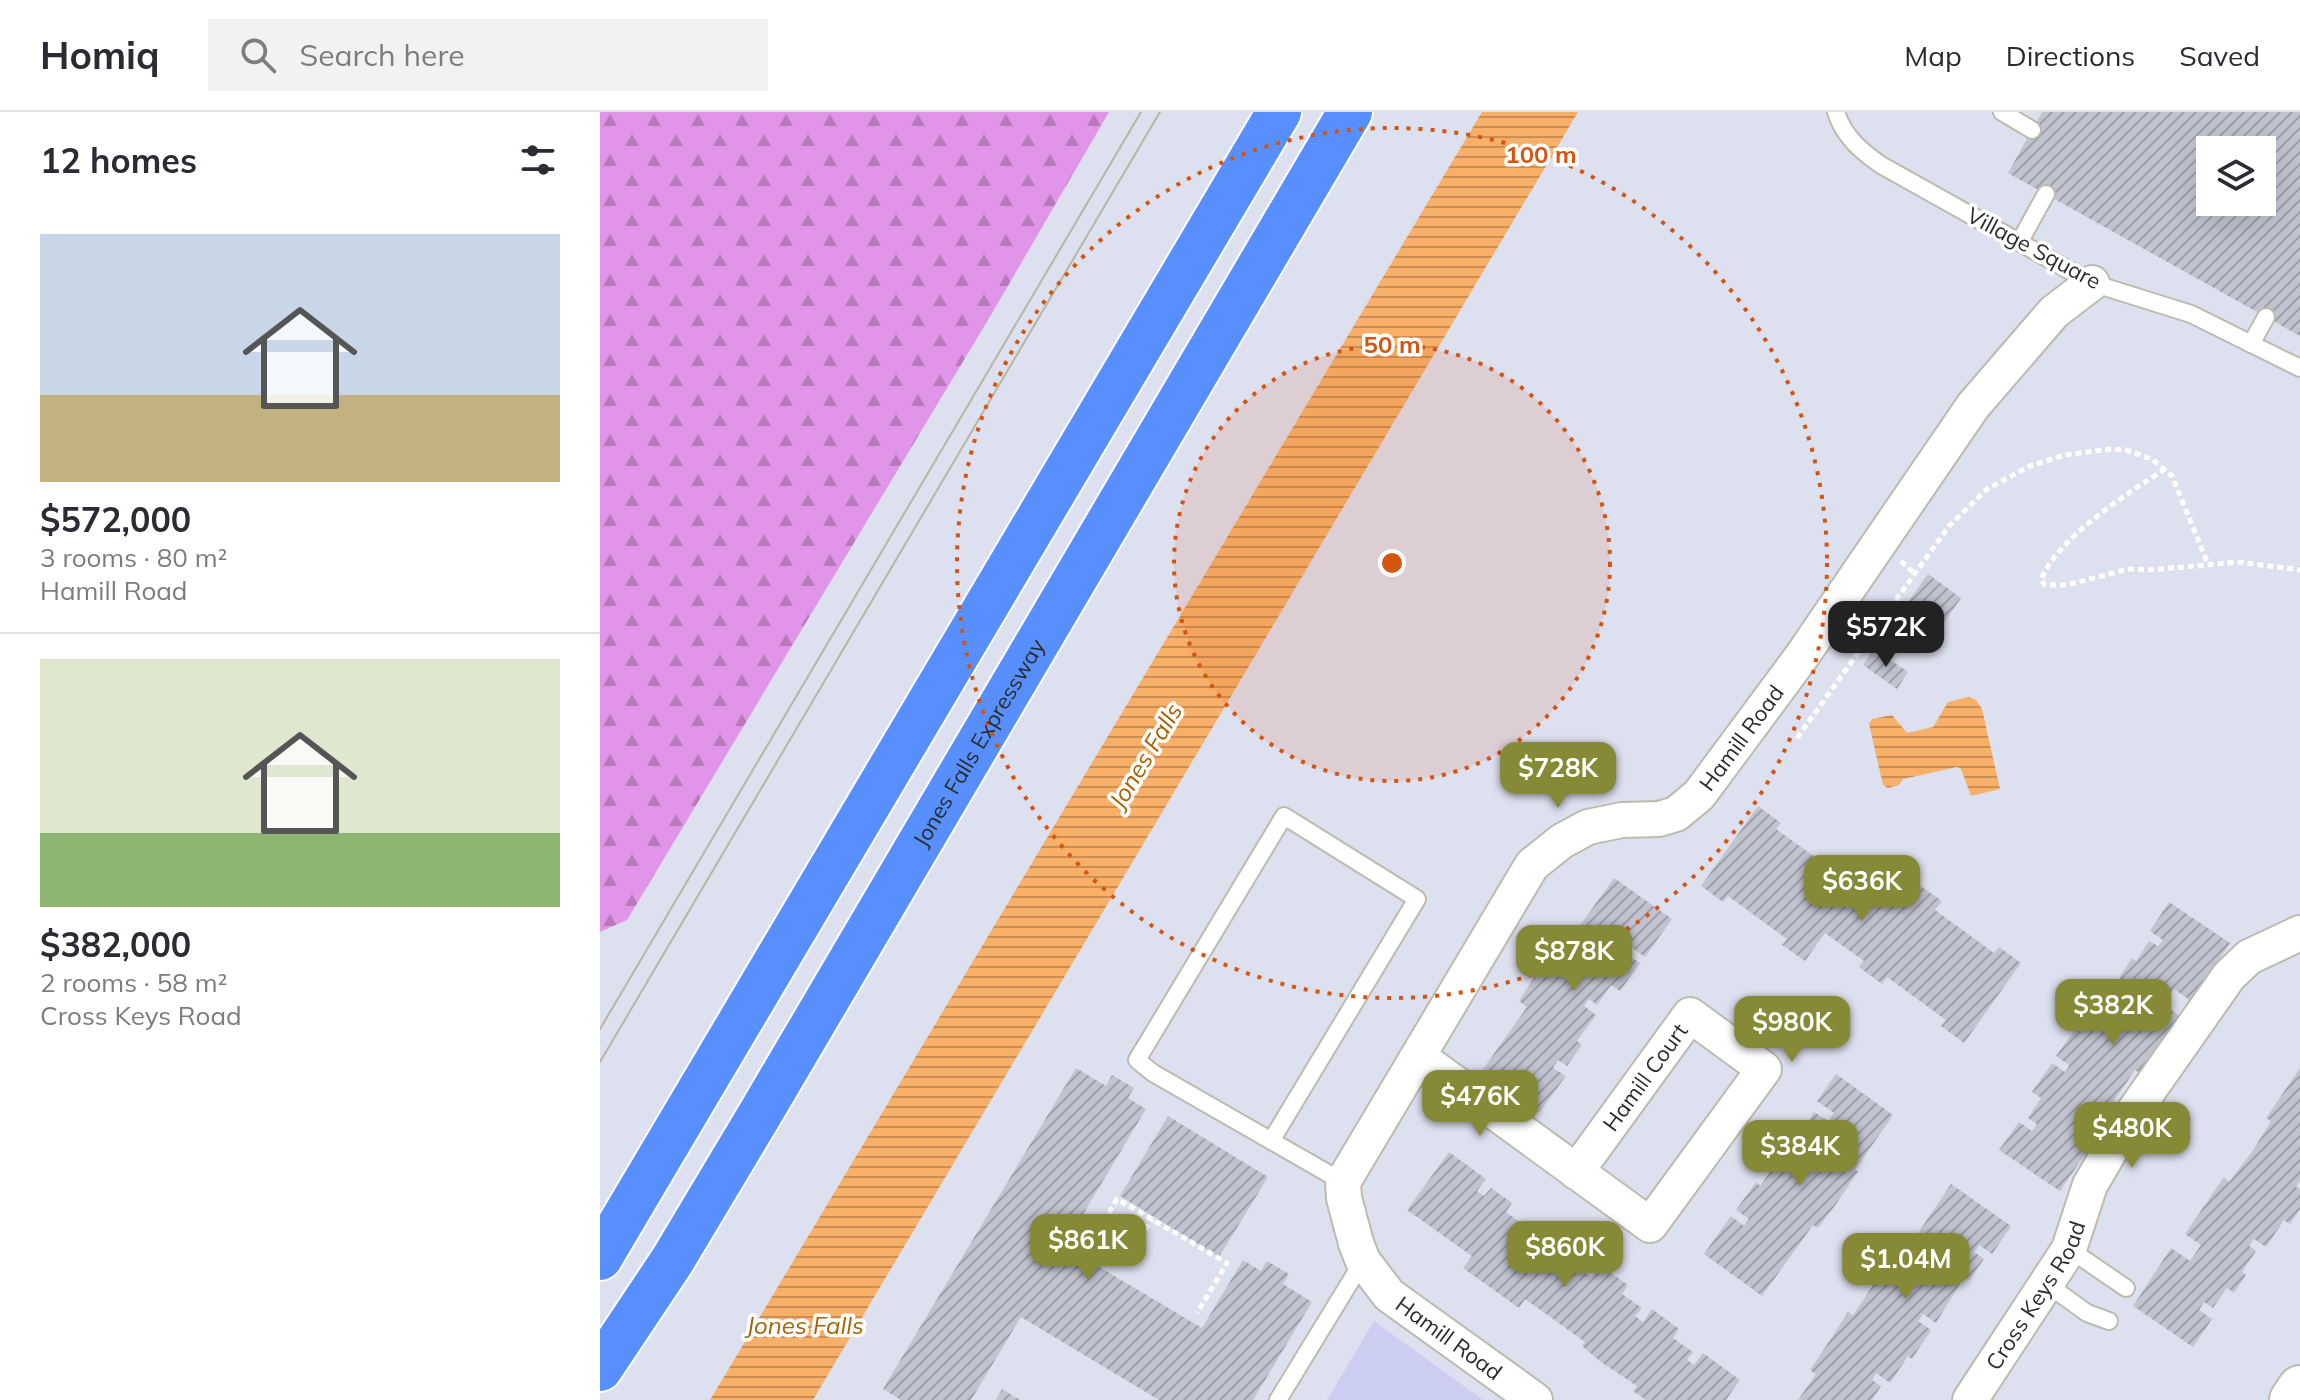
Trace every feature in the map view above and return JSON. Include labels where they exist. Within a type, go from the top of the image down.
[{"type":"highway","points":[[600,1258],[1279,112]]},
{"type":"highway","name":"Jones Falls Expressway","points":[[600,1369],[672,1261],[760,1114],[1350,112]]},
{"type":"main road","points":[[2292,1400],[2300,1388]]},
{"type":"street","name":"Hamill Road","points":[[1535,1400],[1389,1295],[1363,1261],[1348,1219],[1343,1182],[1532,865],[1562,841],[1588,827],[1622,820],[1659,819],[1676,814],[1699,795],[1802,656],[1973,406],[2054,312],[2092,283]]},
{"type":"street","name":"Cross Keys Road","points":[[1970,1400],[2069,1249],[2090,1185],[2130,1117],[2229,976],[2249,957],[2300,933]]},
{"type":"street","name":"Hamill Court","points":[[1690,1015],[1764,1069],[1650,1225],[1576,1172],[1690,1015]]},
{"type":"street","points":[[1419,1057],[1576,1172]]},
{"type":"lane","name":"Village Square","points":[[1836,112],[1846,135],[1881,165],[2092,283],[2191,314],[2300,368]]},
{"type":"lane","points":[[2002,112],[2032,130]]},
{"type":"lane","points":[[2020,241],[2046,194]]},
{"type":"lane","points":[[2251,344],[2266,317]]},
{"type":"lane","points":[[1271,1141],[1417,899],[1284,816],[1137,1060],[1153,1073],[1271,1141],[1343,1182]]},
{"type":"lane","points":[[2069,1249],[2126,1288]]},
{"type":"lane","points":[[1278,1400],[1363,1261]]},
{"type":"lane","points":[[2047,1284],[2087,1313],[2109,1321]]},
{"type":"path","points":[[1797,738],[1949,526],[1987,489],[2030,466],[2092,451],[2126,450],[2140,453],[2172,476],[2208,564]]},
{"type":"path","points":[[2165,469],[2098,515],[2055,558],[2041,580],[2045,585],[2067,585],[2128,569],[2239,562],[2300,570]]},
{"type":"path","points":[[1089,1247],[1117,1199],[1227,1263],[1197,1313]]},
{"type":"path","points":[[1140,1238],[1152,1219]]},
{"type":"shaded area","points":[[1374,1321],[1483,1400],[1327,1400]]},
{"type":"green space","points":[[600,112],[1109,112],[991,315],[627,920],[600,932]]},
{"type":"water","name":"Jones Falls","points":[[1482,112],[1578,112],[813,1400],[710,1400]]},
{"type":"water","points":[[1969,697],[1976,700],[1982,709],[2000,789],[1971,796],[1961,769],[1957,767],[1903,779],[1899,785],[1888,788],[1883,785],[1869,724],[1872,719],[1892,715],[1907,733],[1933,727],[1948,702]]},
{"type":"building","points":[[2042,112],[2300,112],[2300,336],[2008,173]]},
{"type":"building","points":[[1928,574],[1961,598],[1937,633],[1903,609]]},
{"type":"building","points":[[1874,649],[1908,672],[1897,689],[1863,665]]},
{"type":"building","points":[[1758,806],[1781,823],[1776,829],[1836,872],[1841,866],[1861,880],[1871,865],[1912,894],[1919,885],[1942,901],[1935,910],[1994,953],[1999,947],[2021,963],[1964,1043],[1941,1026],[1946,1020],[1887,977],[1882,984],[1859,967],[1864,961],[1825,933],[1805,961],[1782,945],[1787,939],[1728,896],[1723,902],[1701,886]]},
{"type":"building","points":[[1614,878],[1672,919],[1645,957],[1632,948],[1628,955],[1640,963],[1620,991],[1611,985],[1597,1005],[1589,999],[1586,1003],[1584,1006],[1596,1015],[1577,1041],[1582,1045],[1567,1066],[1558,1060],[1553,1068],[1566,1076],[1539,1113],[1481,1072],[1527,1007],[1519,1001],[1536,974],[1559,946],[1563,949]]},
{"type":"building","points":[[2169,902],[2230,943],[2191,1001],[2174,989],[2164,1005],[2181,1017],[2141,1074],[2135,1070],[2094,1130],[2099,1134],[2060,1191],[1999,1150],[2019,1122],[2032,1131],[2037,1124],[2028,1118],[2041,1098],[2032,1092],[2052,1063],[2065,1072],[2068,1068],[2069,1065],[2056,1056],[2076,1028],[2082,1032],[2100,1005],[2113,1013],[2118,1007],[2109,1001],[2122,980],[2119,978],[2132,958],[2136,961],[2149,941],[2158,946],[2163,940],[2150,931]]},
{"type":"building","points":[[1076,1068],[1106,1086],[1112,1075],[1134,1088],[1128,1098],[1146,1109],[1064,1246],[1202,1328],[1243,1260],[1261,1271],[1267,1261],[1289,1274],[1283,1284],[1312,1302],[1253,1400],[1159,1400],[1021,1317],[971,1400],[901,1400],[883,1389]]},
{"type":"building","points":[[2300,1068],[2300,1181],[2296,1187],[2300,1189],[2300,1209],[2290,1224],[2284,1220],[2266,1247],[2254,1239],[2249,1246],[2256,1251],[2242,1272],[2246,1275],[2234,1293],[2227,1288],[2213,1308],[2204,1302],[2199,1310],[2212,1319],[2193,1347],[2133,1306],[2171,1248],[2190,1261],[2201,1245],[2185,1234],[2224,1177],[2229,1182],[2252,1152],[2271,1121],[2266,1118]]},
{"type":"building","points":[[1836,1074],[1893,1115],[1855,1170],[1858,1171],[1837,1203],[1818,1228],[1813,1225],[1762,1296],[1704,1254],[1731,1216],[1744,1226],[1749,1219],[1736,1210],[1756,1182],[1760,1186],[1779,1159],[1792,1168],[1797,1161],[1788,1155],[1814,1112],[1828,1121],[1834,1113],[1817,1101]]},
{"type":"building","points":[[1168,1116],[1268,1177],[1219,1257],[1120,1196]]},
{"type":"building","points":[[1449,1152],[1486,1179],[1477,1191],[1484,1196],[1491,1188],[1512,1203],[1506,1212],[1532,1231],[1523,1243],[1530,1248],[1536,1239],[1556,1253],[1566,1240],[1593,1260],[1585,1273],[1592,1277],[1600,1265],[1628,1285],[1622,1294],[1642,1308],[1635,1316],[1643,1322],[1652,1309],[1679,1329],[1673,1338],[1693,1352],[1687,1360],[1694,1365],[1703,1353],[1740,1380],[1726,1400],[1646,1400],[1633,1391],[1637,1386],[1582,1346],[1585,1342],[1525,1299],[1519,1308],[1463,1268],[1472,1256],[1407,1210]]},
{"type":"building","points":[[1951,1184],[2011,1226],[1992,1254],[1979,1245],[1974,1252],[1984,1259],[1969,1281],[1964,1277],[1936,1323],[1923,1314],[1918,1321],[1931,1330],[1912,1359],[1908,1356],[1890,1383],[1876,1373],[1872,1380],[1881,1386],[1872,1400],[1798,1400],[1816,1374],[1810,1370],[1848,1312],[1853,1315],[1894,1254],[1909,1264],[1920,1247],[1912,1242]]},
{"type":"building","points":[[1002,1389],[1020,1400],[996,1400]]},
{"type":"tram line","points":[[600,1029],[1141,112]]},
{"type":"tram line","points":[[600,1062],[1160,112]]}]
